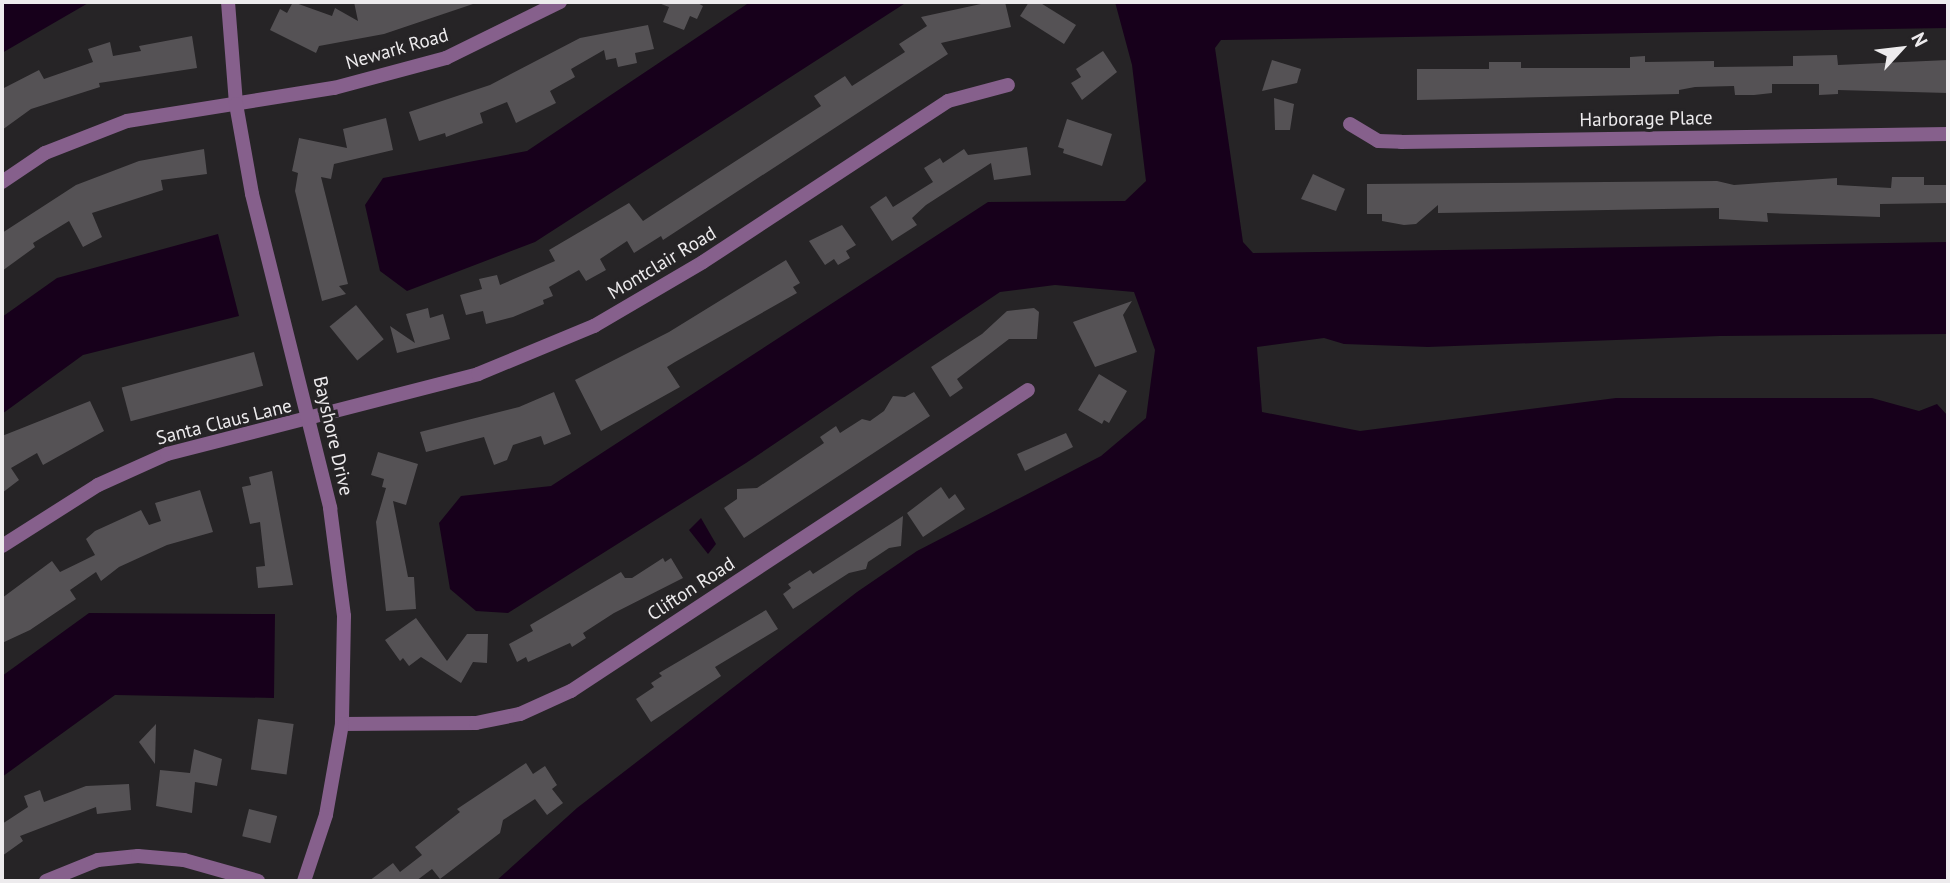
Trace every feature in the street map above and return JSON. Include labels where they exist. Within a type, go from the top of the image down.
[{"type":"street","name":"Bayshore Drive","points":[[228,2],[236,104],[252,194],[311,420],[330,508],[344,616],[342,724],[326,815],[304,881]]},
{"type":"street","name":"Newark Road","points":[[2,182],[45,153],[127,121],[334,88],[446,58],[559,2]]},
{"type":"street","name":"Montclair Road","points":[[311,420],[478,374],[594,326],[703,262],[948,101],[1008,85]]},
{"type":"street","name":"Harborage Place","points":[[1350,124],[1378,141],[1401,142],[1948,134]]},
{"type":"street","name":"Clifton Road","points":[[342,724],[476,723],[520,714],[571,691],[1028,390]]},
{"type":"street","name":"Santa Claus Lane","points":[[2,546],[98,485],[167,454],[311,420]]},
{"type":"street","points":[[46,881],[98,860],[138,856],[184,860],[258,881]]},
{"type":"shaded area","points":[[2,2],[90,2],[2,53]]},
{"type":"shaded area","points":[[750,2],[907,2],[535,242],[407,291],[380,271],[365,205],[383,178],[527,151]]},
{"type":"shaded area","points":[[1115,2],[1948,2],[1948,28],[1221,40],[1215,48],[1243,242],[1253,253],[1948,242],[1948,334],[1720,336],[1428,347],[1344,344],[1324,338],[1257,347],[1262,412],[1360,431],[1616,398],[1872,398],[1919,411],[1937,404],[1948,416],[1948,881],[496,881],[577,808],[857,592],[917,551],[1101,456],[1146,418],[1155,350],[1134,292],[1055,285],[1000,292],[746,463],[508,613],[476,611],[450,589],[439,523],[461,496],[551,486],[988,202],[1125,201],[1146,181],[1132,65]]},
{"type":"shaded area","points":[[218,234],[239,316],[83,355],[2,414],[2,317],[57,278]]},
{"type":"shaded area","points":[[701,518],[716,544],[708,554],[689,530]]},
{"type":"shaded area","points":[[89,613],[275,614],[274,698],[115,695],[2,777],[2,676]]},
{"type":"building","points":[[293,2],[332,16],[335,8],[358,21],[354,2],[473,4],[384,34],[319,46],[316,53],[270,30],[280,9],[287,13]]},
{"type":"building","points":[[656,2],[696,2],[703,6],[697,19],[690,16],[684,30],[663,22],[669,7]]},
{"type":"building","points":[[990,2],[1005,2],[1011,27],[941,43],[948,54],[663,240],[661,236],[634,253],[627,241],[600,259],[606,270],[586,281],[579,270],[549,287],[553,296],[543,300],[544,304],[513,317],[486,324],[483,311],[466,315],[460,295],[482,289],[479,279],[497,275],[500,285],[555,261],[549,250],[629,203],[643,221],[821,106],[814,96],[845,76],[852,86],[905,52],[899,44],[927,26],[921,17]]},
{"type":"building","points":[[1029,2],[1039,2],[1076,25],[1064,44],[1020,16]]},
{"type":"building","points":[[648,25],[654,49],[635,53],[637,63],[618,67],[616,58],[606,60],[604,50],[571,69],[575,77],[550,91],[556,103],[516,123],[507,102],[480,113],[483,123],[446,137],[445,133],[419,141],[409,112],[490,85],[580,38]]},
{"type":"building","points":[[192,36],[197,68],[99,83],[100,87],[31,109],[2,130],[2,89],[39,70],[44,79],[93,62],[88,49],[110,42],[113,56],[141,51],[139,46]]},
{"type":"building","points":[[1103,51],[1117,72],[1082,100],[1071,83],[1081,77],[1076,69]]},
{"type":"building","points":[[1837,55],[1838,65],[1948,60],[1948,93],[1838,90],[1838,94],[1819,95],[1819,84],[1772,84],[1772,93],[1754,95],[1735,95],[1734,86],[1695,87],[1679,90],[1679,94],[1417,100],[1417,69],[1489,69],[1489,62],[1521,62],[1521,68],[1630,68],[1630,57],[1645,56],[1645,62],[1714,61],[1714,67],[1793,66],[1793,56]]},
{"type":"building","points":[[1272,60],[1301,69],[1297,83],[1262,91]]},
{"type":"building","points":[[1274,98],[1294,104],[1290,130],[1275,130]]},
{"type":"building","points":[[386,118],[393,150],[334,164],[331,179],[321,177],[348,284],[339,286],[346,294],[322,301],[295,191],[298,173],[292,171],[299,138],[347,148],[343,129]]},
{"type":"building","points":[[1067,119],[1112,134],[1102,166],[1063,153],[1064,149],[1058,147]]},
{"type":"building","points":[[1027,147],[1031,175],[994,180],[991,163],[926,205],[912,218],[917,225],[892,241],[870,207],[886,196],[893,207],[933,182],[924,168],[940,158],[943,163],[964,149],[968,155]]},
{"type":"building","points":[[204,149],[207,174],[161,180],[163,190],[92,213],[102,237],[83,247],[69,221],[33,243],[35,247],[2,271],[2,233],[76,185],[139,161]]},
{"type":"building","points":[[1313,174],[1345,189],[1336,211],[1301,199]]},
{"type":"building","points":[[1892,177],[1924,177],[1924,185],[1948,185],[1948,203],[1880,204],[1880,217],[1767,213],[1768,222],[1719,219],[1719,208],[1438,213],[1438,205],[1416,224],[1404,225],[1382,221],[1382,214],[1367,214],[1367,184],[1717,181],[1734,185],[1837,178],[1837,185],[1891,188]]},
{"type":"building","points":[[842,225],[856,245],[846,251],[850,258],[838,265],[834,259],[825,265],[809,241]]},
{"type":"building","points":[[786,260],[800,283],[793,287],[797,293],[667,367],[680,387],[601,431],[575,380],[669,332]]},
{"type":"building","points":[[1132,301],[1123,315],[1137,352],[1095,367],[1073,322]]},
{"type":"building","points":[[356,305],[384,339],[357,361],[330,326]]},
{"type":"building","points":[[428,308],[430,318],[443,314],[450,339],[397,353],[390,326],[415,343],[406,314]]},
{"type":"building","points":[[1034,308],[1039,312],[1037,339],[1009,339],[957,379],[963,388],[950,397],[931,367],[982,334],[1007,311]]},
{"type":"building","points":[[254,352],[263,386],[131,421],[122,387]]},
{"type":"building","points":[[1099,374],[1127,391],[1109,423],[1104,420],[1102,424],[1078,410]]},
{"type":"building","points":[[554,392],[571,434],[544,445],[541,436],[513,445],[507,460],[494,465],[484,437],[426,452],[420,432],[519,407]]},
{"type":"building","points":[[914,392],[930,416],[744,538],[724,508],[737,499],[737,489],[757,488],[824,443],[820,437],[836,426],[840,433],[862,419],[870,421],[884,411],[893,396],[905,397]]},
{"type":"building","points":[[90,401],[104,431],[43,465],[37,453],[11,468],[19,480],[2,493],[2,436]]},
{"type":"building","points":[[1066,433],[1073,447],[1025,471],[1017,454]]},
{"type":"building","points":[[378,452],[418,464],[406,505],[393,501],[408,577],[414,577],[416,609],[386,611],[376,522],[386,488],[382,487],[384,479],[371,475]]},
{"type":"building","points":[[272,471],[293,585],[258,588],[256,567],[265,566],[260,522],[250,524],[242,487],[251,485],[249,477]]},
{"type":"building","points":[[941,487],[949,499],[955,494],[965,509],[923,537],[907,513]]},
{"type":"building","points":[[200,490],[213,532],[167,545],[119,567],[101,581],[96,572],[70,590],[76,599],[30,630],[2,643],[2,598],[52,561],[60,572],[95,555],[86,539],[95,531],[141,510],[149,525],[161,521],[155,503]]},
{"type":"building","points":[[903,516],[901,546],[889,548],[868,562],[866,569],[849,573],[793,609],[783,594],[791,588],[788,584],[810,570],[813,574]]},
{"type":"building","points":[[663,558],[665,562],[671,558],[683,578],[614,613],[583,633],[586,638],[572,647],[570,643],[528,662],[526,657],[517,662],[509,644],[533,631],[530,625],[621,572],[625,578],[632,578]]},
{"type":"building","points":[[766,610],[778,629],[715,667],[721,676],[651,722],[636,699],[654,687],[651,683],[662,676],[659,673]]},
{"type":"building","points":[[416,618],[447,661],[467,634],[488,634],[487,663],[473,662],[461,683],[421,657],[409,666],[403,658],[400,661],[385,640]]},
{"type":"building","points":[[258,719],[294,724],[287,775],[251,770]]},
{"type":"building","points":[[156,724],[155,764],[139,742]]},
{"type":"building","points":[[194,749],[222,759],[217,786],[195,782],[192,813],[156,806],[160,770],[190,773]]},
{"type":"building","points":[[526,763],[533,774],[545,766],[557,785],[552,789],[563,803],[547,815],[535,799],[503,820],[500,833],[440,879],[432,869],[416,881],[369,881],[393,863],[400,872],[422,855],[415,847],[460,812],[457,809]]},
{"type":"building","points":[[129,784],[131,810],[97,814],[96,807],[20,836],[23,841],[2,856],[2,824],[28,807],[24,796],[40,790],[44,802],[86,786]]},
{"type":"building","points":[[249,809],[277,816],[270,843],[242,836]]}]
